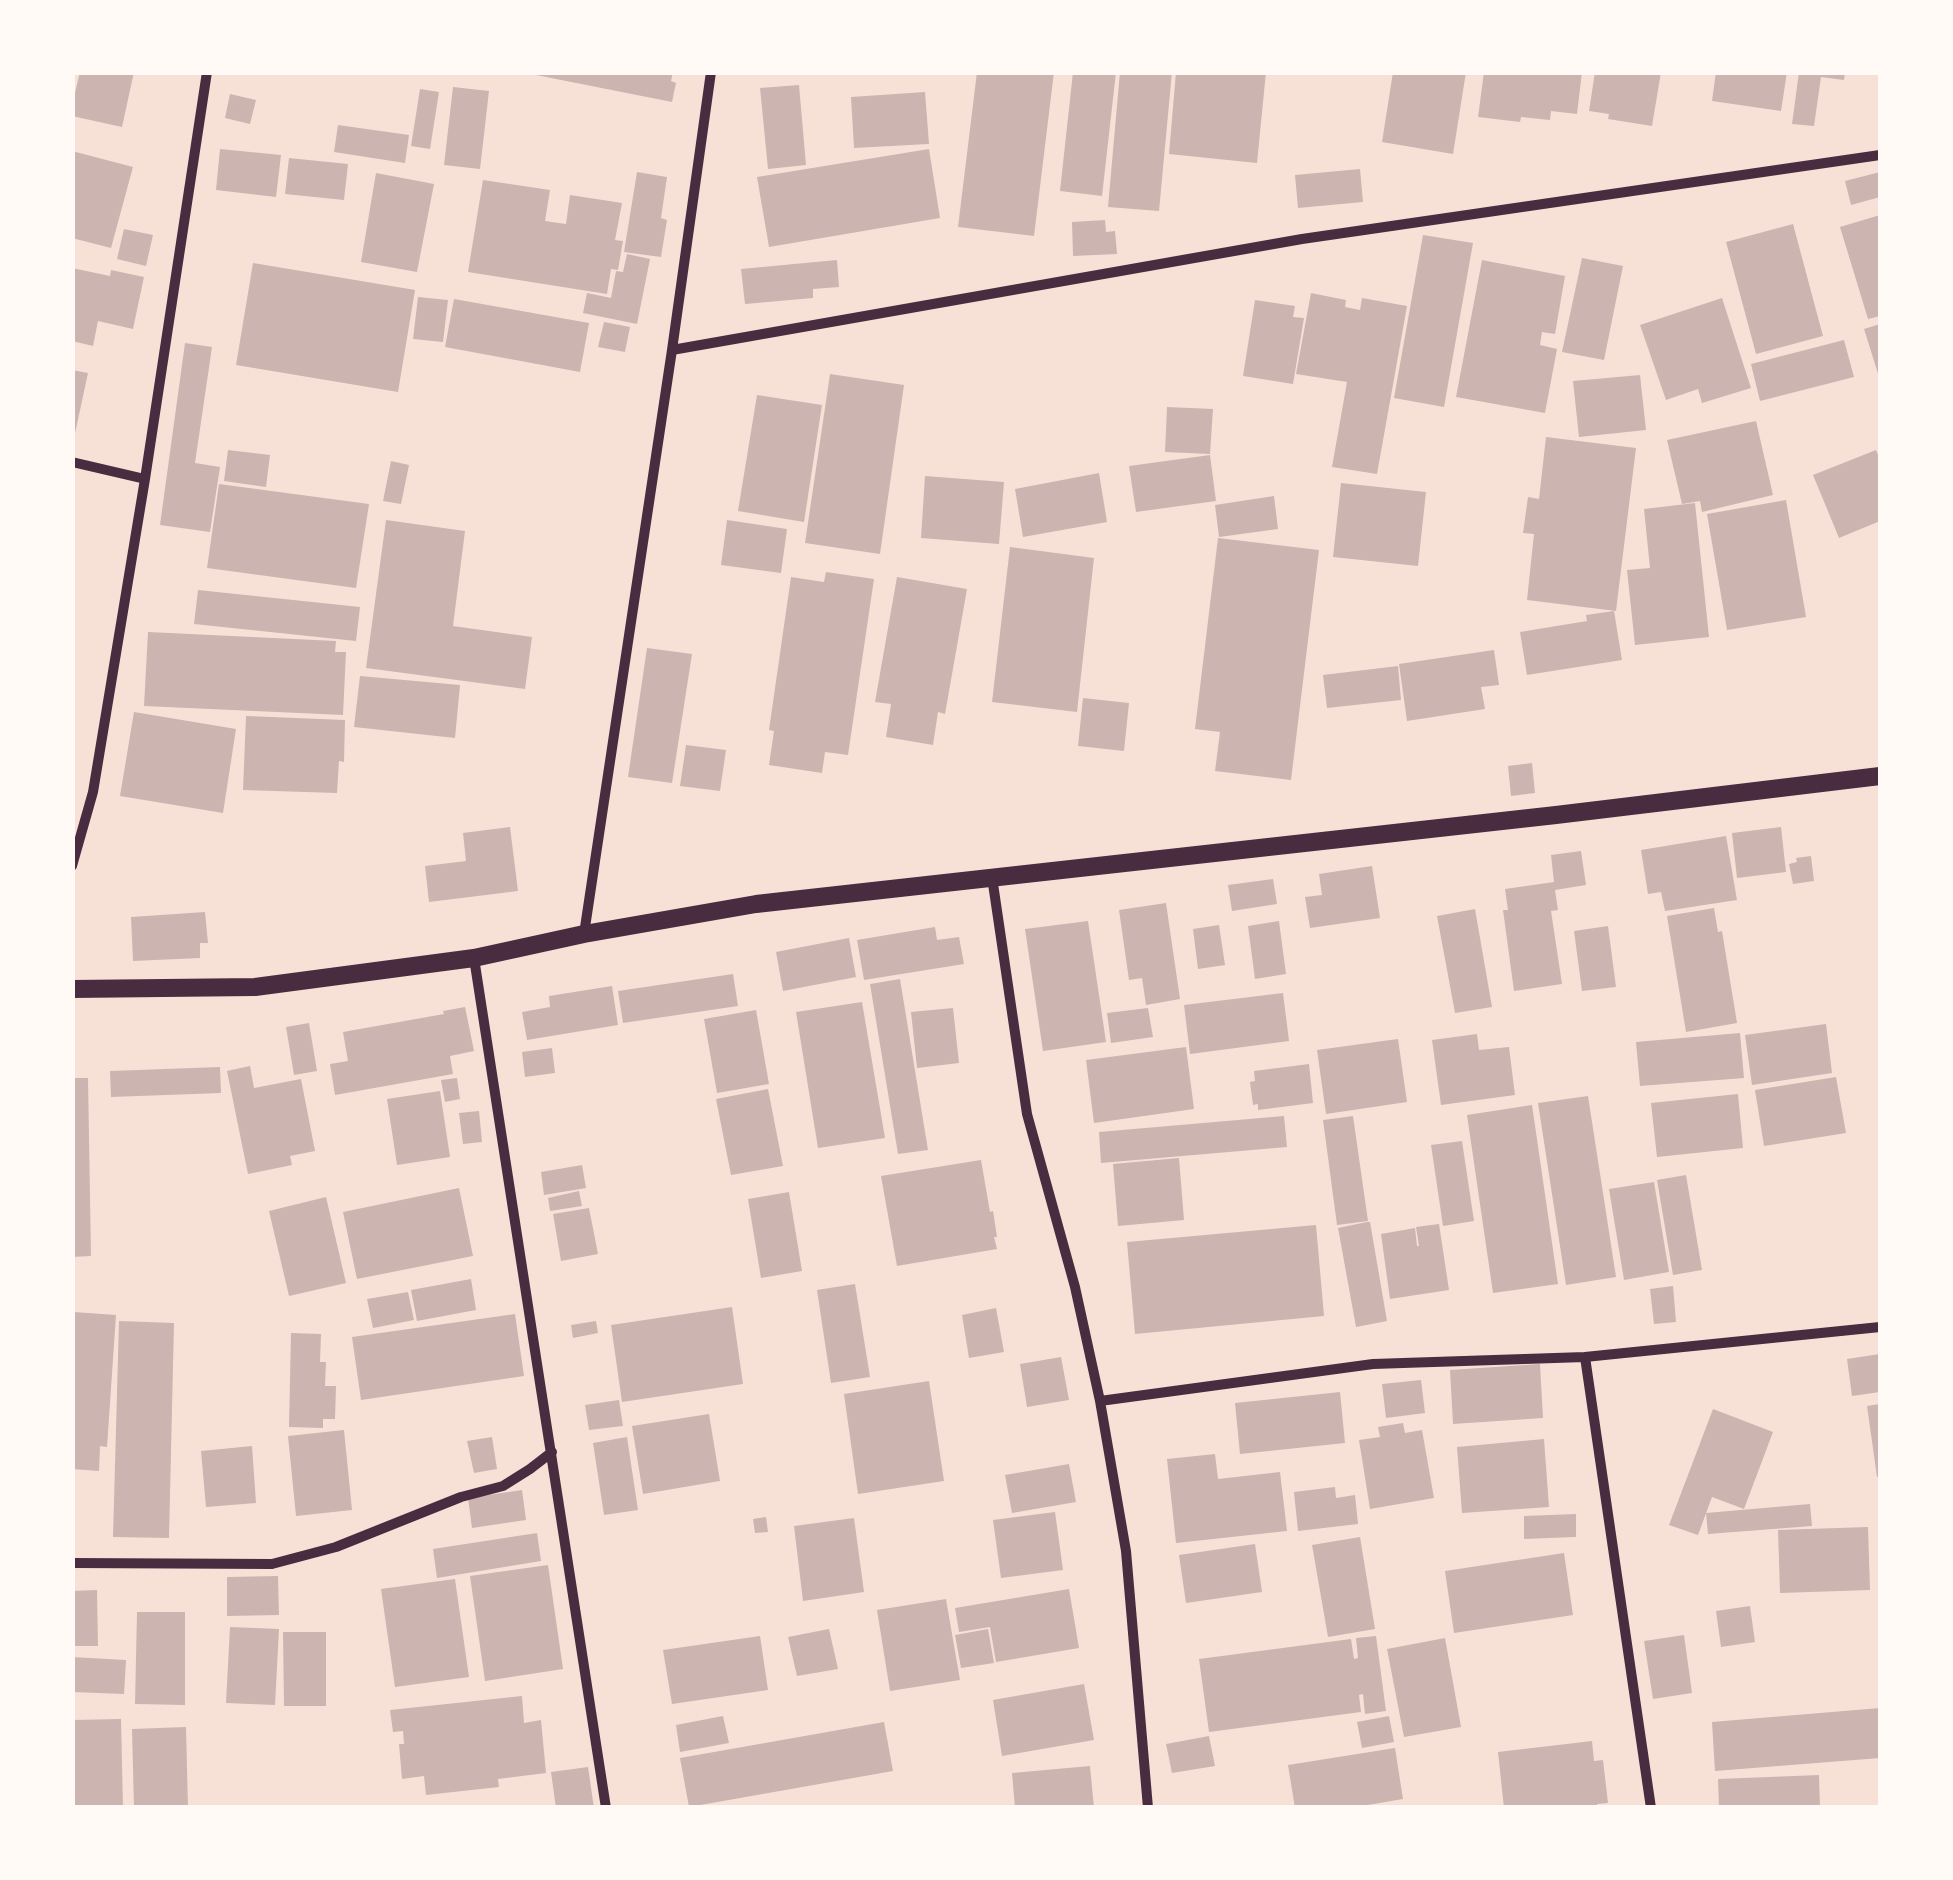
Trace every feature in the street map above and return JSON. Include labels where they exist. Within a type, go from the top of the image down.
[{"type":"street","points":[[72,866],[93,792],[208,72]]},
{"type":"street","points":[[584,934],[712,72]]},
{"type":"street","points":[[672,350],[1302,239],[1880,155]]},
{"type":"street","points":[[72,462],[145,478]]},
{"type":"street","points":[[72,990],[255,987],[474,958],[756,904],[1556,816],[1880,776]]},
{"type":"street","points":[[992,877],[1027,1114],[1075,1287],[1126,1551],[1148,1808]]},
{"type":"street","points":[[474,958],[606,1808]]},
{"type":"street","points":[[1100,1401],[1374,1364],[1585,1357],[1880,1327]]},
{"type":"street","points":[[1585,1357],[1652,1808]]},
{"type":"street","points":[[72,1563],[272,1564],[336,1547],[460,1496],[503,1486],[552,1452]]},
{"type":"building","points":[[80,72],[134,72],[122,127],[72,116]]},
{"type":"building","points":[[531,72],[673,72],[671,81],[676,83],[672,102]]},
{"type":"building","points":[[977,72],[1054,72],[1034,236],[958,227]]},
{"type":"building","points":[[1073,72],[1116,72],[1102,196],[1060,191]]},
{"type":"building","points":[[1120,72],[1172,72],[1159,211],[1108,207]]},
{"type":"building","points":[[1176,72],[1266,72],[1257,163],[1169,154]]},
{"type":"building","points":[[1393,72],[1466,72],[1453,154],[1382,142]]},
{"type":"building","points":[[1484,72],[1582,72],[1577,114],[1551,111],[1550,120],[1521,117],[1520,122],[1478,117]]},
{"type":"building","points":[[1595,72],[1661,72],[1652,126],[1608,119],[1609,114],[1589,111]]},
{"type":"building","points":[[1716,72],[1787,72],[1781,111],[1712,101]]},
{"type":"building","points":[[1799,72],[1845,72],[1844,80],[1821,77],[1814,126],[1792,124]]},
{"type":"building","points":[[799,85],[806,165],[768,169],[760,88]]},
{"type":"building","points":[[453,87],[489,91],[480,169],[444,165]]},
{"type":"building","points":[[420,89],[439,92],[430,149],[411,146]]},
{"type":"building","points":[[925,92],[929,144],[854,148],[851,97]]},
{"type":"building","points":[[230,94],[256,100],[250,124],[225,118]]},
{"type":"building","points":[[338,125],[409,135],[405,163],[334,152]]},
{"type":"building","points":[[220,149],[281,155],[276,197],[216,190]]},
{"type":"building","points":[[929,149],[940,218],[769,247],[757,177]]},
{"type":"building","points":[[72,151],[133,167],[111,248],[72,238]]},
{"type":"building","points":[[289,158],[348,164],[344,200],[285,194]]},
{"type":"building","points":[[1360,169],[1363,202],[1298,208],[1295,175]]},
{"type":"building","points":[[637,172],[667,177],[661,218],[667,220],[661,257],[624,252]]},
{"type":"building","points":[[1880,172],[1880,197],[1851,205],[1845,181]]},
{"type":"building","points":[[376,173],[434,184],[417,272],[361,262]]},
{"type":"building","points":[[483,180],[550,190],[545,221],[566,224],[570,195],[622,203],[615,240],[623,241],[618,270],[611,269],[607,294],[468,272]]},
{"type":"building","points":[[1880,215],[1880,316],[1868,319],[1840,227]]},
{"type":"building","points":[[1105,220],[1106,232],[1115,231],[1117,254],[1073,256],[1072,222]]},
{"type":"building","points":[[1793,224],[1823,336],[1756,354],[1726,242]]},
{"type":"building","points":[[124,229],[153,235],[146,266],[117,259]]},
{"type":"building","points":[[1423,235],[1473,243],[1444,407],[1394,398]]},
{"type":"building","points":[[627,254],[650,259],[637,324],[583,313],[587,293],[611,298],[616,271],[623,272]]},
{"type":"building","points":[[1582,258],[1623,266],[1604,360],[1562,352]]},
{"type":"building","points":[[837,260],[839,287],[813,289],[813,298],[745,304],[741,269]]},
{"type":"building","points":[[1482,260],[1565,276],[1555,334],[1542,332],[1540,345],[1557,349],[1545,413],[1456,397]]},
{"type":"building","points":[[253,263],[415,290],[398,392],[236,365]]},
{"type":"building","points":[[72,268],[110,276],[111,270],[144,277],[133,329],[98,321],[93,346],[72,341]]},
{"type":"building","points":[[1311,293],[1346,300],[1345,307],[1360,310],[1362,298],[1407,306],[1377,474],[1332,467],[1347,382],[1296,374]]},
{"type":"building","points":[[418,297],[448,300],[443,342],[413,339]]},
{"type":"building","points":[[1722,298],[1751,388],[1702,403],[1698,389],[1666,400],[1640,325]]},
{"type":"building","points":[[454,299],[589,323],[580,372],[445,347]]},
{"type":"building","points":[[1255,300],[1295,306],[1293,317],[1304,318],[1293,384],[1243,376]]},
{"type":"building","points":[[604,322],[630,327],[625,352],[598,347]]},
{"type":"building","points":[[1880,324],[1880,380],[1864,329]]},
{"type":"building","points":[[1844,340],[1854,377],[1760,401],[1751,364]]},
{"type":"building","points":[[185,343],[212,347],[195,463],[220,467],[210,532],[160,525]]},
{"type":"building","points":[[72,370],[88,373],[74,438],[72,438]]},
{"type":"building","points":[[830,374],[904,385],[880,554],[805,543]]},
{"type":"building","points":[[1640,375],[1646,430],[1579,437],[1573,381]]},
{"type":"building","points":[[757,395],[822,405],[804,522],[738,511]]},
{"type":"building","points":[[1167,407],[1213,409],[1210,454],[1165,452]]},
{"type":"building","points":[[1756,421],[1773,495],[1702,512],[1700,501],[1682,504],[1667,440]]},
{"type":"building","points":[[1546,437],[1636,448],[1616,611],[1527,600],[1534,534],[1523,533],[1528,497],[1539,499]]},
{"type":"building","points":[[228,450],[270,455],[266,487],[224,481]]},
{"type":"building","points":[[1876,450],[1880,460],[1880,521],[1839,538],[1813,475]]},
{"type":"building","points":[[1210,455],[1216,501],[1136,512],[1129,466]]},
{"type":"building","points":[[391,461],[409,465],[401,504],[383,501]]},
{"type":"building","points":[[1099,473],[1107,522],[1023,537],[1015,489]]},
{"type":"building","points":[[925,476],[1004,482],[999,544],[921,538]]},
{"type":"building","points":[[1341,483],[1426,492],[1418,566],[1333,557]]},
{"type":"building","points":[[219,484],[369,504],[356,588],[207,568]]},
{"type":"building","points":[[1274,496],[1278,529],[1219,537],[1215,505]]},
{"type":"building","points":[[1786,500],[1806,617],[1727,630],[1707,514]]},
{"type":"building","points":[[1695,503],[1709,637],[1635,645],[1627,570],[1650,568],[1644,509]]},
{"type":"building","points":[[386,520],[465,531],[453,626],[532,637],[525,689],[366,668]]},
{"type":"building","points":[[727,520],[787,529],[781,573],[721,565]]},
{"type":"building","points":[[1218,538],[1319,550],[1291,780],[1215,771],[1220,732],[1195,729]]},
{"type":"building","points":[[1010,547],[1094,558],[1077,712],[992,702]]},
{"type":"building","points":[[826,572],[874,579],[848,755],[825,752],[822,773],[769,765],[774,731],[769,730],[791,577],[824,582]]},
{"type":"building","points":[[897,577],[967,589],[945,714],[938,712],[933,745],[886,737],[891,704],[875,702]]},
{"type":"building","points":[[198,590],[360,607],[356,641],[194,624]]},
{"type":"building","points":[[1614,611],[1622,660],[1527,675],[1520,632],[1587,621],[1586,615]]},
{"type":"building","points":[[148,632],[336,641],[335,652],[346,652],[343,715],[144,706]]},
{"type":"building","points":[[647,648],[692,654],[672,783],[628,777]]},
{"type":"building","points":[[1494,650],[1499,685],[1481,687],[1485,709],[1407,721],[1399,664]]},
{"type":"building","points":[[1398,666],[1401,700],[1327,708],[1323,675]]},
{"type":"building","points":[[360,676],[460,685],[455,738],[354,727]]},
{"type":"building","points":[[1083,698],[1129,703],[1124,751],[1078,746]]},
{"type":"building","points":[[134,712],[236,729],[223,813],[120,796]]},
{"type":"building","points":[[246,716],[345,720],[344,762],[339,761],[337,793],[243,790]]},
{"type":"building","points":[[686,745],[726,750],[720,791],[680,786]]},
{"type":"building","points":[[1532,763],[1535,793],[1511,796],[1508,766]]},
{"type":"building","points":[[510,827],[518,891],[429,902],[425,866],[466,861],[463,833]]},
{"type":"building","points":[[1781,827],[1786,872],[1737,878],[1732,833]]},
{"type":"building","points":[[1726,836],[1737,900],[1665,911],[1661,892],[1648,894],[1641,850]]},
{"type":"building","points":[[1581,851],[1586,885],[1555,890],[1558,910],[1551,911],[1562,984],[1514,991],[1503,910],[1508,910],[1505,889],[1554,882],[1551,855]]},
{"type":"building","points":[[1811,856],[1814,881],[1793,884],[1789,864],[1797,862],[1796,858]]},
{"type":"building","points":[[1372,866],[1380,918],[1310,928],[1305,897],[1322,895],[1319,874]]},
{"type":"building","points":[[1273,879],[1277,904],[1232,911],[1228,885]]},
{"type":"building","points":[[1166,903],[1180,999],[1146,1005],[1142,978],[1129,980],[1119,910]]},
{"type":"building","points":[[1714,908],[1718,932],[1722,931],[1737,1023],[1686,1032],[1667,916]]},
{"type":"building","points":[[1475,909],[1492,1007],[1455,1013],[1437,916]]},
{"type":"building","points":[[205,912],[208,943],[200,943],[200,958],[133,961],[131,917]]},
{"type":"building","points":[[1088,921],[1106,1042],[1043,1051],[1025,929]]},
{"type":"building","points":[[1279,921],[1286,974],[1255,979],[1248,926]]},
{"type":"building","points":[[1219,925],[1225,965],[1198,969],[1193,929]]},
{"type":"building","points":[[1608,926],[1616,987],[1582,991],[1574,931]]},
{"type":"building","points":[[935,927],[937,940],[959,937],[964,964],[864,980],[857,940]]},
{"type":"building","points":[[849,938],[856,977],[783,991],[776,952]]},
{"type":"building","points":[[733,974],[738,1006],[623,1023],[618,991]]},
{"type":"building","points":[[900,979],[928,1150],[898,1154],[870,984]]},
{"type":"building","points":[[612,986],[618,1025],[527,1040],[522,1012],[550,1007],[549,996]]},
{"type":"building","points":[[1283,993],[1289,1041],[1190,1054],[1184,1005]]},
{"type":"building","points":[[862,1002],[885,1138],[818,1148],[796,1012]]},
{"type":"building","points":[[465,1007],[474,1051],[450,1056],[453,1074],[335,1095],[330,1064],[348,1061],[343,1032]]},
{"type":"building","points":[[953,1008],[959,1063],[917,1068],[911,1012]]},
{"type":"building","points":[[1148,1008],[1153,1037],[1111,1043],[1107,1013]]},
{"type":"building","points":[[756,1010],[769,1084],[717,1093],[704,1019]]},
{"type":"building","points":[[309,1023],[317,1071],[294,1075],[286,1027]]},
{"type":"building","points":[[1826,1024],[1832,1073],[1752,1085],[1745,1035]]},
{"type":"building","points":[[1740,1033],[1744,1078],[1640,1086],[1636,1042]]},
{"type":"building","points":[[1477,1034],[1479,1050],[1509,1047],[1515,1095],[1441,1105],[1432,1040]]},
{"type":"building","points":[[1398,1039],[1407,1102],[1326,1114],[1317,1050]]},
{"type":"building","points":[[1186,1047],[1194,1109],[1094,1123],[1086,1060]]},
{"type":"building","points":[[552,1048],[555,1073],[525,1077],[522,1052]]},
{"type":"building","points":[[1309,1064],[1313,1103],[1258,1110],[1258,1104],[1253,1105],[1250,1082],[1255,1081],[1254,1071]]},
{"type":"building","points":[[250,1066],[254,1088],[301,1079],[315,1151],[290,1156],[292,1165],[248,1174],[227,1071]]},
{"type":"building","points":[[220,1067],[221,1093],[111,1097],[110,1071]]},
{"type":"building","points":[[1836,1077],[1846,1133],[1764,1146],[1755,1090]]},
{"type":"building","points":[[72,1078],[88,1078],[91,1256],[72,1257]]},
{"type":"building","points":[[457,1078],[460,1099],[445,1102],[441,1080]]},
{"type":"building","points":[[768,1089],[783,1166],[731,1175],[716,1099]]},
{"type":"building","points":[[440,1091],[450,1157],[397,1165],[387,1099]]},
{"type":"building","points":[[1738,1094],[1743,1148],[1657,1157],[1651,1103]]},
{"type":"building","points":[[1588,1096],[1616,1277],[1566,1285],[1538,1103]]},
{"type":"building","points":[[1532,1105],[1558,1284],[1493,1293],[1467,1115]]},
{"type":"building","points":[[479,1111],[482,1142],[463,1144],[459,1113]]},
{"type":"building","points":[[1284,1116],[1287,1147],[1101,1163],[1099,1132]]},
{"type":"building","points":[[1353,1116],[1368,1221],[1337,1225],[1323,1120]]},
{"type":"building","points":[[1462,1141],[1474,1221],[1443,1226],[1431,1145]]},
{"type":"building","points":[[1179,1158],[1184,1220],[1118,1226],[1113,1164]]},
{"type":"building","points":[[981,1160],[997,1249],[897,1266],[881,1176]]},
{"type":"building","points":[[582,1165],[586,1188],[544,1195],[541,1172]]},
{"type":"building","points":[[1686,1175],[1702,1270],[1673,1275],[1657,1180]]},
{"type":"building","points":[[1654,1182],[1669,1272],[1624,1280],[1609,1189]]},
{"type":"building","points":[[459,1188],[473,1256],[357,1279],[343,1212]]},
{"type":"building","points":[[579,1191],[582,1206],[550,1211],[548,1198]]},
{"type":"building","points":[[789,1192],[802,1271],[761,1278],[748,1199]]},
{"type":"building","points":[[326,1197],[346,1283],[289,1296],[269,1211]]},
{"type":"building","points":[[589,1208],[598,1254],[561,1261],[553,1214]]},
{"type":"building","points":[[1370,1222],[1387,1321],[1356,1327],[1338,1228]]},
{"type":"building","points":[[1439,1224],[1449,1290],[1390,1299],[1381,1234],[1415,1228],[1419,1246],[1416,1227]]},
{"type":"building","points":[[1316,1225],[1324,1316],[1135,1334],[1127,1242]]},
{"type":"building","points":[[471,1279],[476,1310],[417,1321],[411,1290]]},
{"type":"building","points":[[855,1284],[870,1377],[831,1383],[817,1290]]},
{"type":"building","points":[[1673,1286],[1676,1322],[1654,1324],[1650,1289]]},
{"type":"building","points":[[408,1292],[414,1320],[373,1328],[367,1299]]},
{"type":"building","points":[[732,1307],[743,1384],[622,1402],[611,1325]]},
{"type":"building","points":[[996,1308],[1004,1352],[969,1358],[962,1315]]},
{"type":"building","points":[[74,1312],[116,1315],[107,1447],[100,1446],[99,1471],[72,1469]]},
{"type":"building","points":[[515,1314],[524,1376],[361,1400],[352,1337]]},
{"type":"building","points":[[119,1321],[174,1323],[169,1538],[113,1537]]},
{"type":"building","points":[[596,1321],[598,1333],[573,1338],[571,1325]]},
{"type":"building","points":[[291,1333],[321,1334],[320,1362],[326,1362],[325,1386],[336,1386],[335,1419],[323,1419],[323,1428],[289,1427]]},
{"type":"building","points":[[1880,1354],[1880,1392],[1852,1396],[1847,1359]]},
{"type":"building","points":[[1061,1357],[1069,1400],[1027,1407],[1020,1364]]},
{"type":"building","points":[[1540,1364],[1543,1418],[1453,1424],[1450,1370]]},
{"type":"building","points":[[1421,1380],[1425,1413],[1386,1418],[1382,1384]]},
{"type":"building","points":[[929,1381],[944,1481],[858,1494],[844,1394]]},
{"type":"building","points":[[1340,1392],[1345,1443],[1240,1454],[1235,1403]]},
{"type":"building","points":[[619,1400],[623,1426],[589,1430],[585,1405]]},
{"type":"building","points":[[1880,1404],[1880,1476],[1877,1477],[1867,1406]]},
{"type":"building","points":[[1713,1409],[1773,1432],[1744,1509],[1712,1497],[1698,1535],[1669,1525]]},
{"type":"building","points":[[709,1414],[720,1481],[643,1494],[632,1426]]},
{"type":"building","points":[[1403,1423],[1405,1433],[1422,1430],[1434,1498],[1370,1509],[1359,1440],[1380,1437],[1378,1427]]},
{"type":"building","points":[[344,1430],[352,1510],[296,1516],[288,1436]]},
{"type":"building","points":[[492,1437],[497,1469],[474,1473],[467,1441]]},
{"type":"building","points":[[627,1437],[638,1510],[604,1515],[593,1443]]},
{"type":"building","points":[[1544,1439],[1549,1507],[1462,1513],[1457,1447]]},
{"type":"building","points":[[252,1446],[256,1503],[206,1507],[201,1451]]},
{"type":"building","points":[[1215,1454],[1218,1479],[1280,1472],[1287,1531],[1176,1543],[1167,1459]]},
{"type":"building","points":[[1069,1464],[1076,1502],[1012,1513],[1005,1475]]},
{"type":"building","points":[[1335,1487],[1336,1498],[1355,1495],[1358,1524],[1298,1531],[1294,1492]]},
{"type":"building","points":[[522,1490],[526,1520],[472,1528],[468,1498]]},
{"type":"building","points":[[1810,1504],[1812,1526],[1708,1534],[1706,1513]]},
{"type":"building","points":[[1055,1512],[1063,1570],[1001,1578],[993,1520]]},
{"type":"building","points":[[1576,1514],[1576,1537],[1524,1539],[1524,1516]]},
{"type":"building","points":[[766,1517],[768,1532],[755,1533],[753,1519]]},
{"type":"building","points":[[854,1518],[864,1592],[803,1601],[794,1526]]},
{"type":"building","points":[[1868,1527],[1870,1590],[1780,1593],[1778,1530]]},
{"type":"building","points":[[537,1533],[541,1561],[437,1578],[433,1549]]},
{"type":"building","points":[[1360,1537],[1375,1629],[1328,1637],[1312,1545]]},
{"type":"building","points":[[1255,1544],[1262,1592],[1186,1603],[1179,1555]]},
{"type":"building","points":[[1564,1553],[1573,1615],[1454,1633],[1445,1571]]},
{"type":"building","points":[[548,1565],[563,1669],[485,1681],[470,1576]]},
{"type":"building","points":[[278,1576],[279,1615],[227,1616],[227,1577]]},
{"type":"building","points":[[455,1579],[469,1677],[395,1687],[381,1589]]},
{"type":"building","points":[[1069,1589],[1079,1648],[996,1662],[990,1627],[959,1632],[955,1608]]},
{"type":"building","points":[[97,1590],[98,1646],[72,1646],[72,1591]]},
{"type":"building","points":[[946,1599],[960,1680],[890,1691],[877,1610]]},
{"type":"building","points":[[1750,1606],[1755,1642],[1721,1647],[1716,1611]]},
{"type":"building","points":[[137,1612],[185,1612],[185,1705],[135,1704]]},
{"type":"building","points":[[230,1627],[279,1629],[275,1705],[226,1703]]},
{"type":"building","points":[[829,1629],[838,1669],[797,1676],[788,1637]]},
{"type":"building","points":[[988,1629],[994,1663],[961,1668],[955,1635]]},
{"type":"building","points":[[283,1632],[326,1632],[326,1706],[284,1706]]},
{"type":"building","points":[[1684,1635],[1692,1693],[1653,1699],[1644,1641]]},
{"type":"building","points":[[760,1636],[768,1690],[672,1704],[663,1650]]},
{"type":"building","points":[[1376,1636],[1386,1711],[1365,1714],[1363,1694],[1359,1695],[1361,1712],[1209,1732],[1199,1659],[1351,1639],[1354,1659],[1358,1658],[1356,1638]]},
{"type":"building","points":[[1445,1638],[1461,1727],[1404,1737],[1387,1649]]},
{"type":"building","points":[[72,1657],[126,1660],[124,1694],[72,1692]]},
{"type":"building","points":[[1084,1684],[1094,1740],[1002,1756],[993,1700]]},
{"type":"building","points":[[522,1696],[524,1723],[541,1720],[546,1773],[498,1779],[499,1787],[426,1795],[424,1776],[402,1779],[399,1744],[404,1744],[403,1731],[393,1732],[390,1710]]},
{"type":"building","points":[[1880,1708],[1880,1758],[1715,1771],[1712,1722]]},
{"type":"building","points":[[723,1716],[729,1743],[680,1752],[676,1725]]},
{"type":"building","points":[[1389,1716],[1394,1742],[1362,1748],[1357,1722]]},
{"type":"building","points":[[121,1719],[123,1808],[72,1808],[72,1720]]},
{"type":"building","points":[[884,1722],[893,1771],[689,1807],[680,1758]]},
{"type":"building","points":[[186,1727],[188,1808],[134,1808],[132,1729]]},
{"type":"building","points":[[1209,1736],[1215,1766],[1172,1773],[1166,1744]]},
{"type":"building","points":[[1592,1741],[1594,1761],[1603,1760],[1608,1803],[1597,1804],[1597,1808],[1504,1808],[1498,1752]]},
{"type":"building","points":[[1395,1748],[1403,1799],[1350,1808],[1295,1808],[1288,1765]]},
{"type":"building","points":[[1090,1766],[1094,1808],[1015,1808],[1012,1773]]},
{"type":"building","points":[[588,1767],[594,1808],[556,1808],[551,1772]]},
{"type":"building","points":[[1819,1775],[1820,1808],[1719,1808],[1718,1779]]}]
